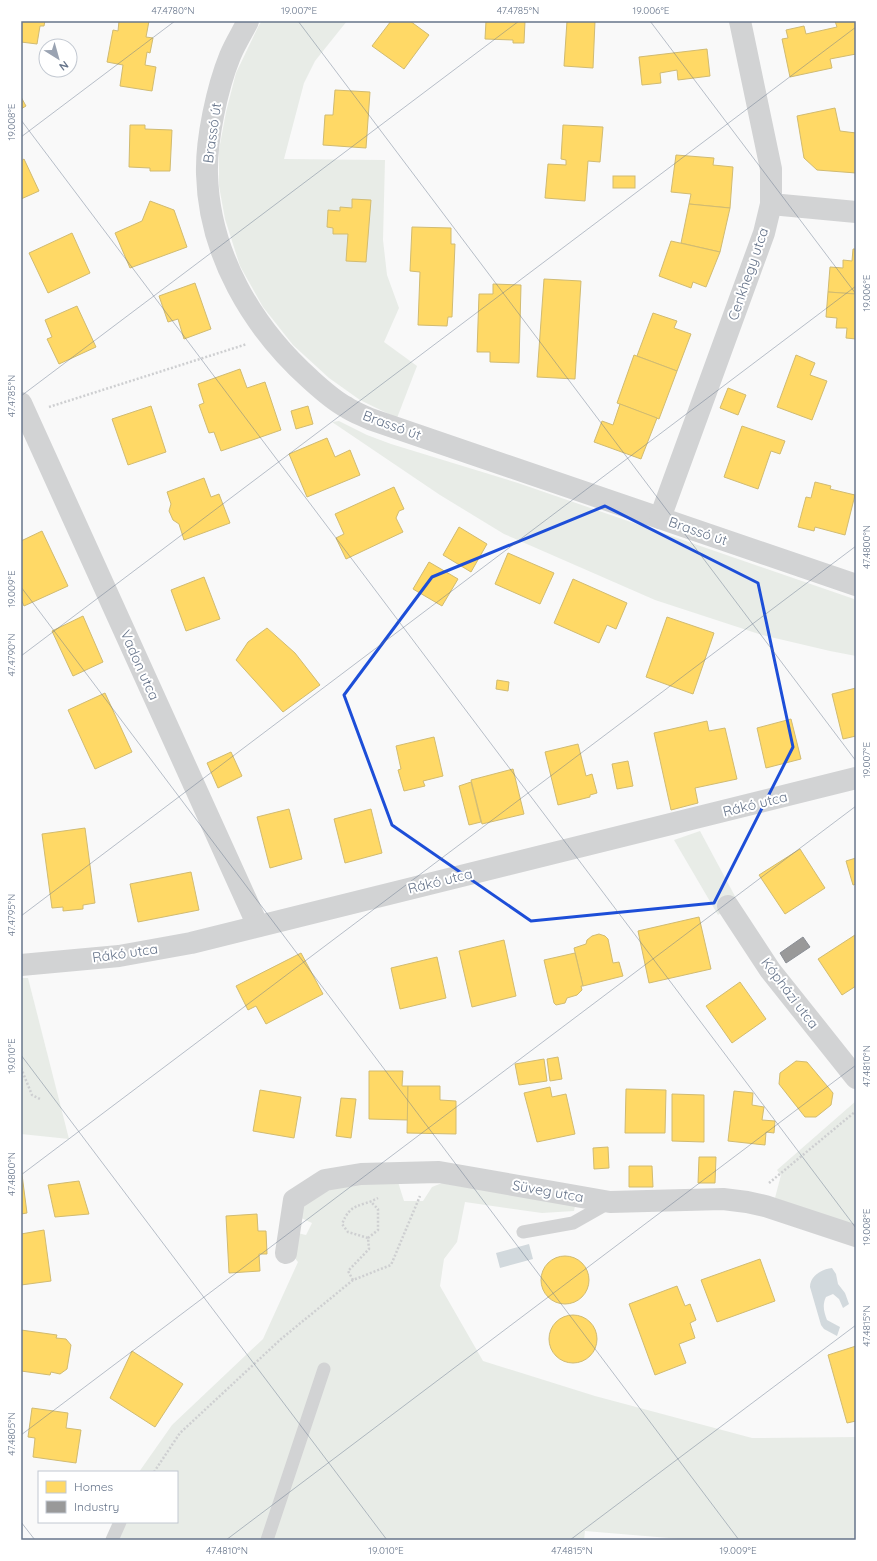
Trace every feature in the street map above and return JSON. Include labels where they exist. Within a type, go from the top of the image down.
[{"type":"street","name":"Brassó út","points":[[248,21],[230,56],[218,95],[210,132],[207,174],[212,217],[224,259],[242,297],[269,337],[291,362],[344,407],[370,419],[856,584]]},
{"type":"street","name":"Cenkhegy utca","points":[[660,518],[764,234],[771,204],[771,169],[740,21]]},
{"type":"street","points":[[771,204],[856,212]]},
{"type":"street","name":"Vadon utca","points":[[24,408],[258,926]]},
{"type":"street","name":"Rákó utca","points":[[21,965],[119,956],[191,944],[258,926],[856,778]]},
{"type":"street","name":"Kópházi utca","points":[[728,906],[770,970],[856,1078]]},
{"type":"street","name":"Süveg utca","points":[[286,1253],[294,1200],[325,1180],[361,1174],[386,1173],[439,1172],[610,1202],[717,1200],[747,1202],[766,1206],[856,1236]]},
{"type":"lane","points":[[523,1232],[572,1223],[610,1202]]},
{"type":"lane","points":[[267,1540],[324,1369]]},
{"type":"lane","points":[[112,1540],[120,1523]]},
{"type":"path","points":[[24,408],[269,337]]},
{"type":"path","points":[[21,1068],[32,1095],[40,1099]]},
{"type":"path","points":[[747,1202],[856,1111]]},
{"type":"path","points":[[155,1471],[180,1433],[281,1339],[353,1280],[391,1265],[418,1201],[425,1172]]},
{"type":"path","points":[[368,1238],[348,1232],[342,1224],[346,1214],[357,1205],[371,1202],[384,1195],[387,1181],[386,1173]]},
{"type":"path","points":[[368,1238],[378,1230],[378,1209],[371,1202]]},
{"type":"path","points":[[353,1280],[348,1271],[369,1248],[368,1238]]},
{"type":"highlighted area","points":[[605,506],[758,583],[793,747],[714,903],[531,921],[392,825],[344,695],[432,577]]},
{"type":"shaded area","points":[[262,21],[347,21],[315,61],[304,83],[284,159],[385,160],[383,240],[387,275],[399,308],[384,342],[417,366],[397,418],[360,400],[329,378],[293,345],[263,307],[240,266],[225,219],[219,186],[219,150],[226,112],[236,73]]},
{"type":"shaded area","points":[[339,421],[367,435],[391,444],[518,483],[854,599],[856,603],[856,656],[762,635],[655,600],[504,534],[440,495],[332,422]]},
{"type":"shaded area","points":[[700,831],[737,900],[718,915],[674,840]]},
{"type":"shaded area","points":[[21,978],[28,978],[69,1139],[21,1134]]},
{"type":"shaded area","points":[[856,1101],[856,1228],[775,1198],[781,1175],[777,1170]]},
{"type":"shaded area","points":[[398,1182],[404,1201],[423,1201],[432,1187],[442,1183],[575,1206],[574,1211],[542,1213],[465,1202],[457,1242],[444,1259],[440,1286],[483,1361],[595,1396],[752,1438],[856,1437],[856,1540],[693,1540],[585,1531],[584,1540],[112,1540],[120,1523],[178,1523],[178,1471],[140,1471],[172,1425],[263,1339],[298,1262],[293,1256],[293,1232],[306,1235],[312,1223],[299,1217],[298,1206],[326,1186]]},
{"type":"shaded area","points":[[529,1244],[533,1259],[500,1268],[496,1253]]},
{"type":"shaded area","points":[[832,1268],[836,1274],[838,1284],[845,1293],[849,1304],[843,1308],[839,1299],[833,1294],[826,1297],[824,1303],[825,1314],[827,1320],[840,1327],[837,1336],[824,1329],[821,1325],[810,1287],[814,1276],[824,1270]]},
{"type":"building: Homes","points":[[21,21],[45,21],[44,26],[40,26],[37,44],[21,42]]},
{"type":"building: Homes","points":[[119,21],[149,21],[146,37],[153,38],[150,53],[147,52],[145,65],[156,67],[152,91],[120,86],[123,65],[107,62],[113,30],[118,31]]},
{"type":"building: Homes","points":[[391,21],[410,21],[429,35],[404,69],[372,46]]},
{"type":"building: Homes","points":[[486,21],[525,21],[524,43],[513,43],[513,40],[485,39]]},
{"type":"building: Homes","points":[[567,21],[595,21],[593,68],[564,66]]},
{"type":"building: Homes","points":[[835,21],[856,21],[856,54],[830,59],[832,68],[790,77],[782,39],[788,38],[786,30],[804,26],[806,34],[837,27]]},
{"type":"building: Homes","points":[[707,49],[710,76],[678,80],[677,70],[660,73],[661,83],[642,85],[639,57]]},
{"type":"building: Homes","points":[[335,90],[370,92],[366,148],[323,145],[325,115],[333,115]]},
{"type":"building: Homes","points":[[21,97],[26,106],[21,109]]},
{"type":"building: Homes","points":[[835,108],[840,131],[856,133],[856,173],[817,170],[804,158],[797,116]]},
{"type":"building: Homes","points":[[130,125],[145,125],[145,129],[172,130],[170,171],[150,171],[150,168],[129,167]]},
{"type":"building: Homes","points":[[563,125],[603,127],[600,162],[588,161],[585,201],[545,198],[548,164],[566,165],[566,160],[561,159]]},
{"type":"building: Homes","points":[[676,155],[714,158],[713,165],[733,167],[730,208],[689,204],[691,194],[671,192]]},
{"type":"building: Homes","points":[[24,159],[39,191],[21,199],[21,161]]},
{"type":"building: Homes","points":[[613,176],[635,176],[635,188],[613,188]]},
{"type":"building: Homes","points":[[352,199],[371,200],[366,262],[346,261],[348,234],[333,234],[333,228],[327,227],[328,210],[340,211],[340,207],[352,208]]},
{"type":"building: Homes","points":[[150,201],[174,210],[187,247],[130,268],[115,233],[142,221]]},
{"type":"building: Homes","points":[[689,204],[730,208],[720,252],[681,243]]},
{"type":"building: Homes","points":[[412,227],[451,228],[451,244],[455,244],[452,317],[448,317],[447,326],[418,325],[420,272],[410,271]]},
{"type":"building: Homes","points":[[72,233],[90,273],[48,293],[29,253]]},
{"type":"building: Homes","points":[[671,241],[720,252],[706,287],[693,282],[691,288],[659,276]]},
{"type":"building: Homes","points":[[853,249],[856,249],[856,294],[828,292],[830,267],[843,268],[843,260],[852,261]]},
{"type":"building: Homes","points":[[544,279],[581,281],[575,379],[537,377]]},
{"type":"building: Homes","points":[[195,283],[211,329],[184,339],[178,319],[168,322],[159,296]]},
{"type":"building: Homes","points":[[493,284],[521,285],[519,363],[490,362],[490,352],[477,352],[479,294],[493,294]]},
{"type":"building: Homes","points":[[828,292],[856,294],[856,339],[846,338],[847,328],[836,328],[837,318],[826,317]]},
{"type":"building: Homes","points":[[77,306],[96,347],[59,364],[47,339],[52,337],[45,320]]},
{"type":"building: Homes","points":[[653,313],[677,321],[674,328],[691,334],[677,371],[637,356]]},
{"type":"building: Homes","points":[[634,355],[677,371],[659,419],[617,403]]},
{"type":"building: Homes","points":[[796,355],[815,363],[810,375],[827,381],[812,420],[777,407]]},
{"type":"building: Homes","points":[[240,369],[247,388],[265,382],[281,430],[221,451],[214,432],[209,433],[199,405],[204,403],[198,384]]},
{"type":"building: Homes","points":[[728,388],[746,395],[738,415],[720,408]]},
{"type":"building: Homes","points":[[620,404],[657,418],[641,459],[594,442],[602,421],[613,425]]},
{"type":"building: Homes","points":[[151,406],[166,452],[128,465],[112,419]]},
{"type":"building: Homes","points":[[308,406],[313,424],[296,429],[291,411]]},
{"type":"building: Homes","points":[[742,426],[785,441],[780,454],[771,451],[758,489],[724,477]]},
{"type":"building: Homes","points":[[327,438],[335,457],[350,450],[360,475],[307,497],[289,454]]},
{"type":"building: Homes","points":[[204,478],[211,497],[219,494],[230,523],[184,540],[179,524],[173,520],[169,511],[171,504],[167,492]]},
{"type":"building: Homes","points":[[815,482],[831,486],[830,489],[855,495],[845,535],[815,527],[814,531],[798,527],[806,497],[811,498]]},
{"type":"building: Homes","points":[[394,487],[404,509],[399,511],[396,518],[403,532],[346,559],[336,538],[344,534],[335,514]]},
{"type":"building: Homes","points":[[459,527],[487,544],[471,572],[443,555]]},
{"type":"building: Homes","points":[[42,531],[68,586],[24,606],[21,599],[21,541]]},
{"type":"building: Homes","points":[[508,553],[554,573],[540,604],[495,584]]},
{"type":"building: Homes","points":[[429,562],[458,579],[442,606],[413,589]]},
{"type":"building: Homes","points":[[204,577],[220,619],[186,631],[171,590]]},
{"type":"building: Homes","points":[[573,579],[627,603],[616,629],[607,625],[599,643],[554,623]]},
{"type":"building: Homes","points":[[83,616],[103,662],[73,676],[52,631]]},
{"type":"building: Homes","points":[[667,617],[714,633],[693,694],[646,677]]},
{"type":"building: Homes","points":[[267,628],[295,653],[320,685],[283,712],[236,660],[248,642]]},
{"type":"building: Homes","points":[[497,680],[509,682],[508,691],[496,689]]},
{"type":"building: Homes","points":[[856,688],[856,736],[843,739],[832,694]]},
{"type":"building: Homes","points":[[105,693],[132,752],[95,769],[68,710]]},
{"type":"building: Homes","points":[[791,719],[801,759],[766,768],[757,728]]},
{"type":"building: Homes","points":[[707,721],[709,731],[725,728],[737,779],[695,788],[698,803],[671,810],[654,733]]},
{"type":"building: Homes","points":[[434,737],[443,776],[423,781],[425,786],[404,791],[398,770],[401,769],[396,746]]},
{"type":"building: Homes","points":[[578,744],[586,776],[592,774],[597,793],[590,795],[590,797],[558,805],[545,752]]},
{"type":"building: Homes","points":[[231,752],[242,776],[218,788],[207,763]]},
{"type":"building: Homes","points":[[628,761],[633,786],[617,789],[612,764]]},
{"type":"building: Homes","points":[[513,769],[524,814],[482,824],[471,780]]},
{"type":"building: Homes","points":[[471,782],[481,822],[469,825],[459,786]]},
{"type":"building: Homes","points":[[289,809],[302,859],[270,868],[257,817]]},
{"type":"building: Homes","points":[[371,809],[382,853],[345,863],[334,819]]},
{"type":"building: Homes","points":[[85,828],[95,903],[83,905],[83,909],[63,911],[63,907],[52,908],[42,834]]},
{"type":"building: Homes","points":[[800,849],[825,888],[785,914],[759,875]]},
{"type":"building: Homes","points":[[856,858],[856,884],[853,885],[846,861]]},
{"type":"building: Homes","points":[[191,872],[199,910],[138,922],[130,884]]},
{"type":"building: Homes","points":[[699,917],[711,969],[649,983],[638,931]]},
{"type":"building: Homes","points":[[599,934],[608,939],[613,963],[619,962],[623,976],[583,986],[574,948],[586,944],[587,940],[592,936]]},
{"type":"building: Homes","points":[[855,935],[856,986],[842,995],[818,959]]},
{"type":"building: Homes","points":[[504,940],[516,996],[472,1007],[459,951]]},
{"type":"building: Homes","points":[[301,953],[323,994],[266,1024],[256,1006],[248,1010],[236,986]]},
{"type":"building: Homes","points":[[575,953],[583,986],[581,986],[582,990],[577,995],[567,998],[565,1003],[556,1005],[554,1003],[544,960]]},
{"type":"building: Homes","points":[[437,957],[446,998],[400,1009],[391,968]]},
{"type":"building: Homes","points":[[740,982],[766,1019],[732,1043],[706,1006]]},
{"type":"building: Homes","points":[[558,1057],[562,1079],[550,1081],[547,1059]]},
{"type":"building: Homes","points":[[544,1059],[547,1081],[519,1085],[515,1064]]},
{"type":"building: Homes","points":[[796,1061],[807,1062],[833,1093],[831,1105],[816,1117],[805,1117],[779,1084],[780,1073]]},
{"type":"building: Homes","points":[[369,1071],[403,1071],[402,1086],[408,1086],[408,1120],[369,1119]]},
{"type":"building: Homes","points":[[408,1086],[440,1086],[440,1100],[456,1101],[456,1134],[407,1133]]},
{"type":"building: Homes","points":[[550,1087],[552,1097],[566,1094],[575,1134],[537,1142],[524,1093]]},
{"type":"building: Homes","points":[[626,1089],[666,1090],[665,1133],[625,1133]]},
{"type":"building: Homes","points":[[260,1090],[301,1097],[294,1138],[253,1131]]},
{"type":"building: Homes","points":[[734,1091],[753,1093],[752,1105],[764,1107],[762,1120],[775,1121],[774,1133],[766,1132],[765,1145],[728,1141]]},
{"type":"building: Homes","points":[[672,1094],[704,1095],[704,1142],[672,1141]]},
{"type":"building: Homes","points":[[341,1098],[356,1099],[351,1138],[336,1136]]},
{"type":"building: Homes","points":[[608,1147],[609,1168],[594,1169],[593,1148]]},
{"type":"building: Homes","points":[[699,1157],[716,1157],[715,1183],[698,1183]]},
{"type":"building: Homes","points":[[629,1166],[652,1166],[653,1187],[629,1187]]},
{"type":"building: Homes","points":[[21,1167],[27,1213],[21,1214]]},
{"type":"building: Homes","points":[[79,1181],[89,1214],[55,1217],[48,1185]]},
{"type":"building: Homes","points":[[257,1214],[258,1231],[266,1231],[267,1254],[259,1254],[260,1271],[229,1273],[226,1216]]},
{"type":"building: Homes","points":[[44,1230],[51,1281],[21,1285],[21,1234]]},
{"type":"building: Homes","points":[[565,1256],[574,1258],[582,1263],[587,1271],[589,1280],[587,1289],[582,1297],[574,1302],[565,1304],[556,1302],[548,1297],[543,1289],[541,1280],[543,1271],[548,1263],[556,1258]]},
{"type":"building: Homes","points":[[760,1259],[775,1301],[717,1322],[701,1280]]},
{"type":"building: Homes","points":[[677,1286],[685,1306],[690,1304],[696,1320],[690,1323],[695,1338],[679,1344],[686,1363],[655,1375],[629,1304]]},
{"type":"building: Homes","points":[[573,1315],[582,1317],[590,1322],[595,1330],[597,1339],[595,1348],[590,1356],[582,1361],[573,1363],[564,1361],[556,1356],[551,1348],[549,1339],[551,1330],[556,1322],[564,1317]]},
{"type":"building: Homes","points":[[21,1330],[57,1335],[56,1338],[66,1339],[71,1345],[67,1369],[60,1374],[51,1372],[50,1375],[21,1371]]},
{"type":"building: Homes","points":[[856,1346],[856,1421],[847,1423],[828,1355]]},
{"type":"building: Homes","points":[[132,1351],[183,1384],[155,1427],[110,1398]]},
{"type":"building: Homes","points":[[32,1408],[68,1413],[66,1428],[81,1430],[76,1463],[33,1457],[35,1438],[28,1437]]},
{"type":"building: Industry","points":[[803,937],[810,947],[786,963],[780,953]]}]
